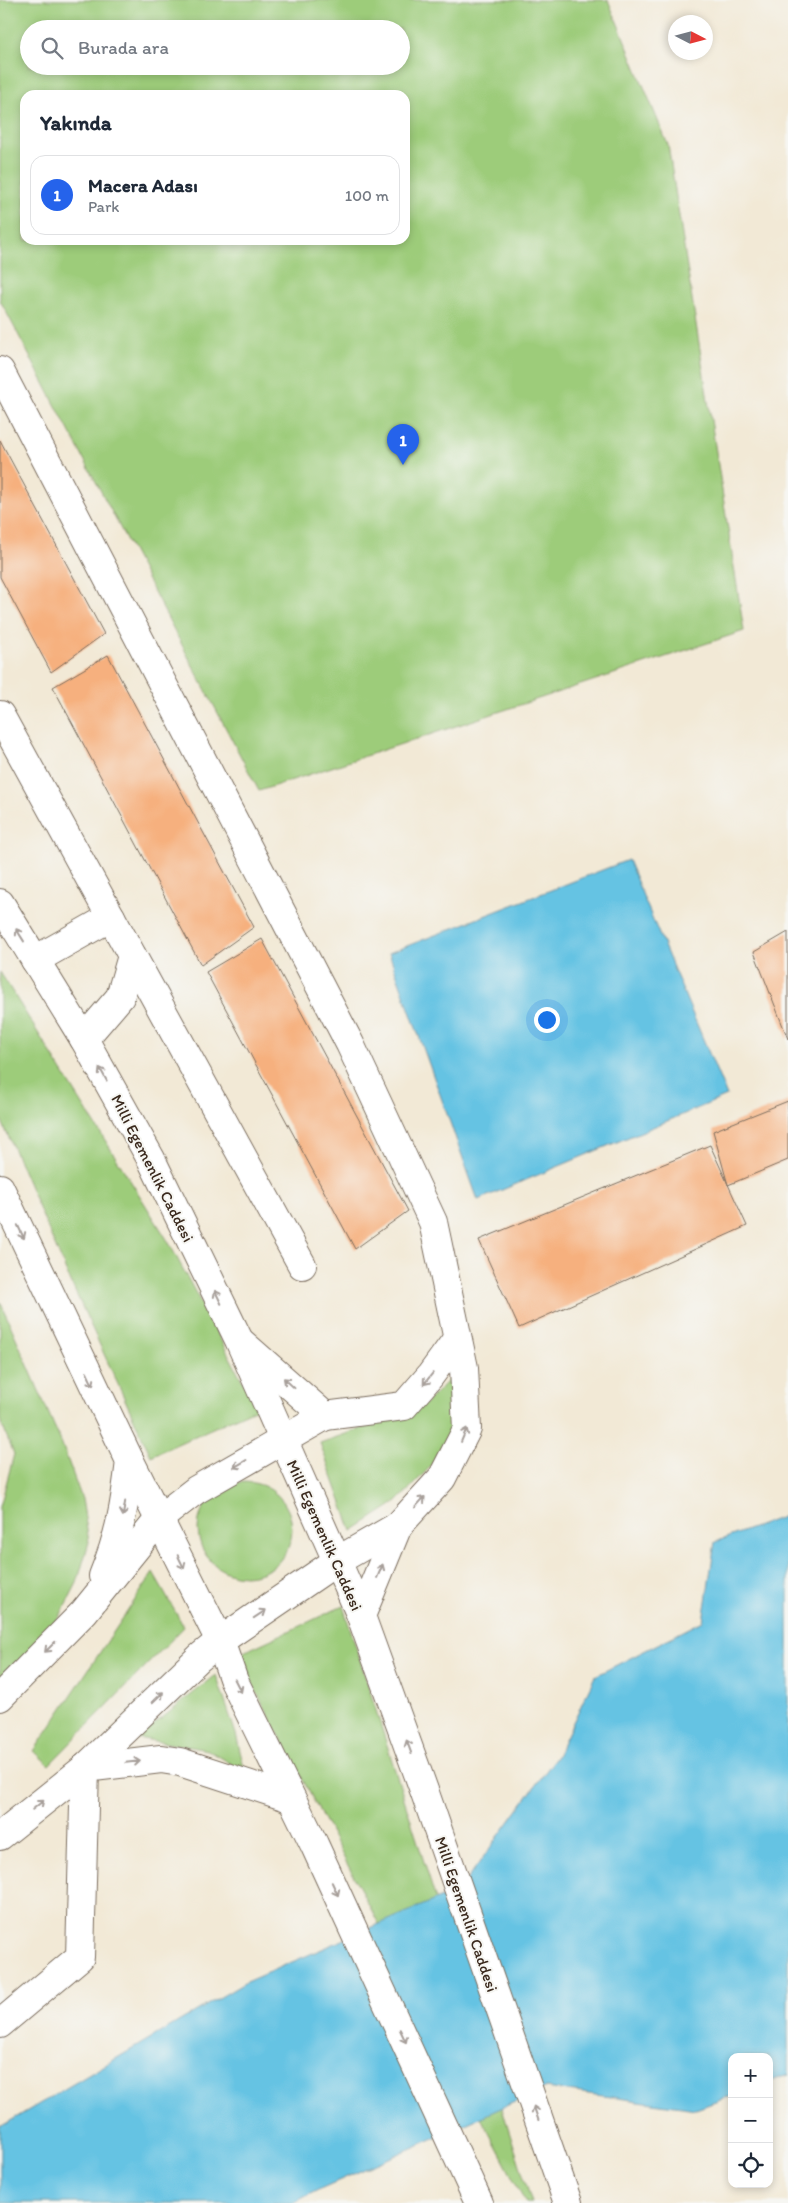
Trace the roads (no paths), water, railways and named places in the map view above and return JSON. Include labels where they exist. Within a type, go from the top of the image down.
[{"type":"main road","points":[[0,371],[350,1044],[433,1222],[464,1368],[467,1429],[442,1478],[398,1526],[337,1562],[220,1641],[199,1658],[85,1768],[0,1836]]},
{"type":"main road","points":[[0,715],[302,1265]]},
{"type":"main road","name":"Milli Egemenlik Caddesi","points":[[0,903],[84,1039],[151,1159],[239,1340],[361,1616],[568,2203]]},
{"type":"main road","points":[[35,960],[111,918]]},
{"type":"main road","points":[[84,1039],[120,997],[132,956]]},
{"type":"main road","points":[[0,1188],[130,1461],[220,1641],[234,1681],[314,1844],[479,2203]]},
{"type":"main road","points":[[239,1340],[325,1416]]},
{"type":"main road","points":[[0,1697],[84,1612],[160,1518],[196,1490],[325,1416],[404,1406],[457,1340]]},
{"type":"main road","points":[[84,1612],[102,1580],[117,1544],[124,1512],[130,1461]]},
{"type":"main road","points":[[361,1616],[398,1526]]},
{"type":"main road","points":[[85,1768],[161,1759],[180,1762],[290,1798]]},
{"type":"main road","points":[[0,2024],[80,1957],[85,1768]]},
{"type":"water","points":[[628,860],[727,1096],[478,1200],[389,953]]},
{"type":"water","points":[[788,1515],[788,2075],[773,2081],[773,2053],[728,2053],[728,2097],[696,2109],[546,2088],[320,2189],[293,2203],[0,2203],[0,2127],[246,1982],[460,1889],[557,1756],[595,1676],[703,1621],[715,1542]]},
{"type":"place","name":"Macera Adası","points":[[403,465]]}]
